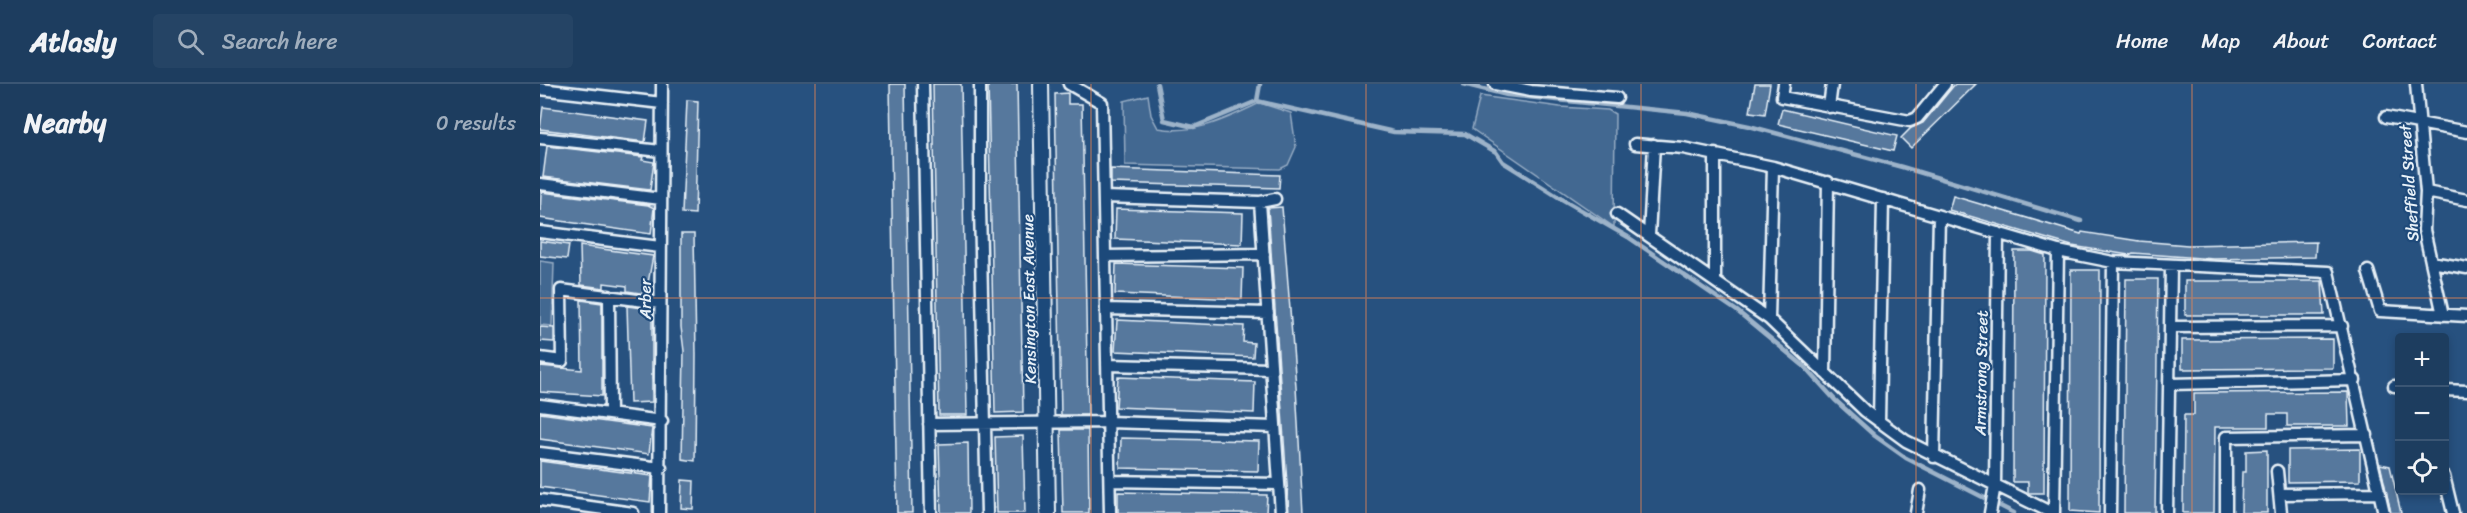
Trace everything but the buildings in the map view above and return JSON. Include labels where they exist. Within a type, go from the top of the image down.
[{"type":"street","name":"Arber","points":[[659,513],[662,421],[660,199],[662,84]]},
{"type":"street","points":[[924,84],[931,513]]},
{"type":"street","points":[[980,84],[980,207],[987,513]]},
{"type":"street","name":"Kensington East Avenue","points":[[1041,84],[1048,513]]},
{"type":"street","points":[[1069,84],[1102,103],[1110,513]]},
{"type":"street","points":[[1495,84],[1531,91],[1617,98]]},
{"type":"street","points":[[1784,84],[1782,97],[1910,121],[1917,118],[1945,84]]},
{"type":"street","points":[[1829,107],[1832,84]]},
{"type":"street","name":"Sheffield Street","points":[[2416,84],[2426,192],[2424,230],[2443,315]]},
{"type":"street","points":[[540,89],[662,103]]},
{"type":"street","points":[[2386,117],[2467,132]]},
{"type":"street","points":[[540,138],[661,151]]},
{"type":"street","points":[[1635,144],[1715,154],[1773,167],[2058,251],[2113,262],[2171,267],[2328,272],[2355,380],[2384,513]]},
{"type":"street","points":[[1649,235],[1654,145]]},
{"type":"street","points":[[1714,279],[1715,154]]},
{"type":"street","points":[[1769,319],[1773,167]]},
{"type":"street","points":[[1825,373],[1828,182]]},
{"type":"street","points":[[540,184],[660,199]]},
{"type":"street","points":[[2426,192],[2467,200]]},
{"type":"street","points":[[1104,197],[1260,202],[1275,200]]},
{"type":"street","points":[[1880,422],[1883,199]]},
{"type":"street","points":[[1260,202],[1281,513]]},
{"type":"street","points":[[1617,214],[1769,319],[1880,422],[1934,457],[1994,490],[2053,513],[2058,251]]},
{"type":"street","points":[[1934,457],[1939,216]]},
{"type":"street","points":[[540,232],[660,247]]},
{"type":"street","name":"Armstrong Street","points":[[1990,513],[1994,490],[1998,233]]},
{"type":"street","points":[[1105,256],[1264,254]]},
{"type":"street","points":[[2110,513],[2113,262]]},
{"type":"street","points":[[2432,262],[2467,268]]},
{"type":"street","points":[[2168,513],[2171,267]]},
{"type":"street","points":[[2368,271],[2380,311],[2467,316]]},
{"type":"street","points":[[540,358],[562,362],[561,290],[660,303]]},
{"type":"street","points":[[609,296],[610,414]]},
{"type":"street","points":[[1106,309],[1268,313]]},
{"type":"street","points":[[2170,327],[2342,326]]},
{"type":"street","points":[[1107,365],[1271,369]]},
{"type":"street","points":[[2170,384],[2355,380]]},
{"type":"street","points":[[2449,390],[2467,391]]},
{"type":"street","points":[[540,405],[662,421]]},
{"type":"street","points":[[929,424],[1108,422],[1275,427]]},
{"type":"street","points":[[2226,513],[2226,437],[2367,435]]},
{"type":"street","points":[[540,453],[661,468]]},
{"type":"street","points":[[2277,471],[2281,494],[2281,513]]},
{"type":"street","points":[[1110,482],[1279,484]]},
{"type":"street","points":[[1916,513],[1920,490]]},
{"type":"street","points":[[2281,494],[2380,494]]},
{"type":"street","points":[[2449,494],[2453,513]]},
{"type":"street","points":[[540,500],[633,513]]},
{"type":"shaded area","points":[[1148,95],[1151,115],[1158,128],[1172,130],[1210,124],[1260,103],[1291,113],[1296,147],[1288,165],[1280,169],[1125,165],[1124,101]]},
{"type":"shaded area","points":[[1480,96],[1560,107],[1608,110],[1615,114],[1614,227],[1472,129]]},
{"type":"shaded area","points":[[540,261],[554,263],[552,326],[540,325]]},
{"type":"waterway","points":[[1157,84],[1164,120],[1194,127],[1257,101],[1394,132],[1465,134],[1496,152],[1503,162],[1628,237],[1737,311],[1805,367],[1835,400],[1875,436],[1906,458],[2014,513]]},
{"type":"waterway","points":[[1257,101],[1260,84]]},
{"type":"waterway","points":[[1463,84],[1507,95],[1687,113],[1749,126],[1902,167],[2081,221]]}]
